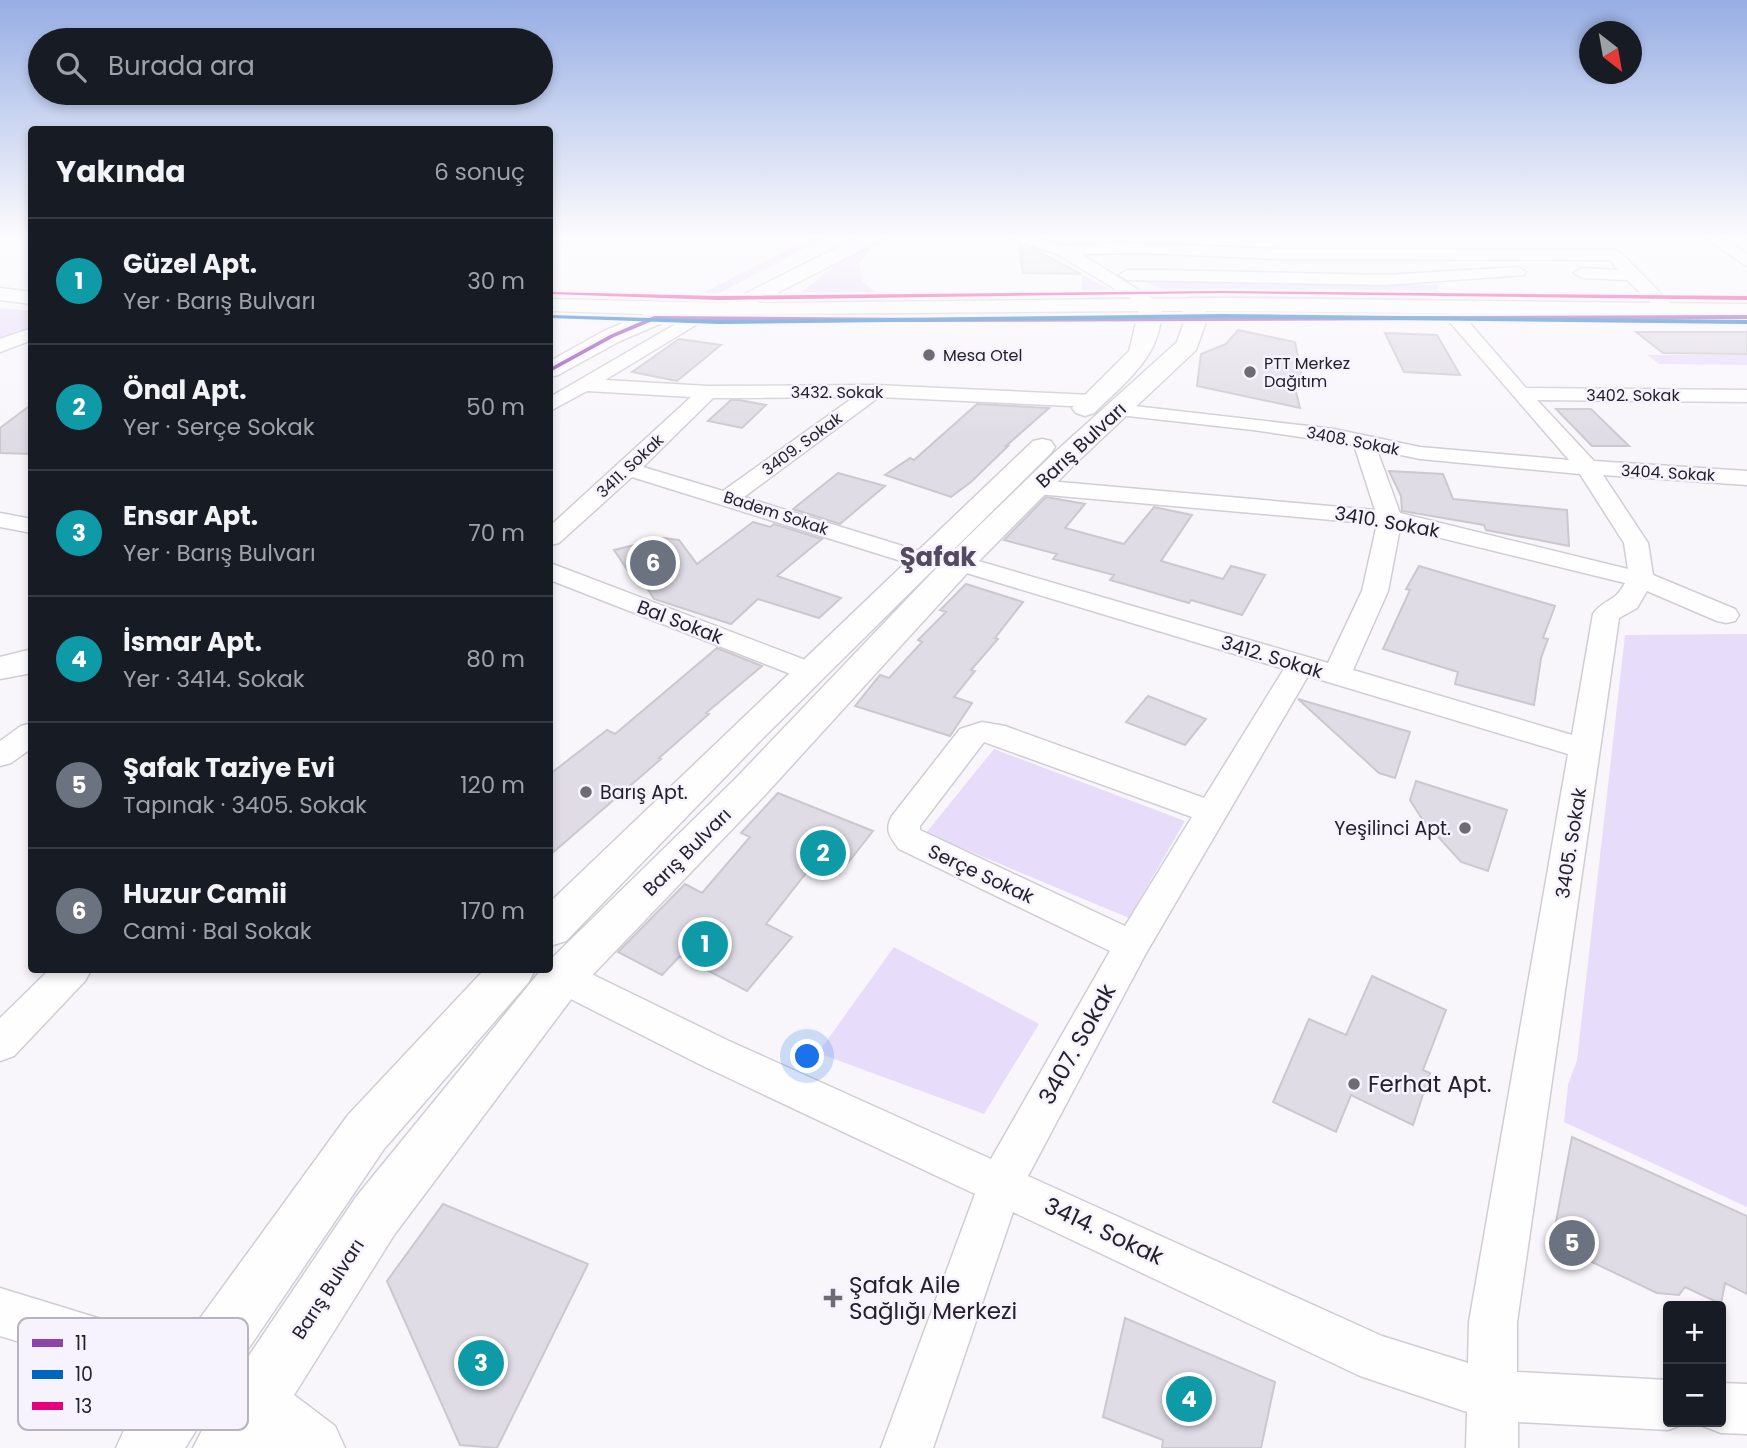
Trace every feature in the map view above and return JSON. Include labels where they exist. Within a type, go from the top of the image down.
[{"type":"main road","points":[[719,310],[745,303]]},
{"type":"main road","points":[[773,303],[779,309],[803,318]]},
{"type":"main road","points":[[553,306],[779,309],[1147,323],[1461,312],[1747,310]]},
{"type":"main road","points":[[1461,312],[1747,317]]},
{"type":"main road","name":"Barış Bulvarı","points":[[553,959],[751,786],[941,562],[1192,323],[1215,328],[1246,319],[1461,312]]},
{"type":"main road","points":[[553,315],[693,319],[1069,321],[1119,331],[1147,323]]},
{"type":"main road","points":[[576,317],[592,326],[597,337],[588,349]]},
{"type":"main road","points":[[553,368],[654,318]]},
{"type":"main road","name":"Barış Bulvarı","points":[[553,926],[811,672],[941,562],[1037,487],[1104,406],[1140,353],[1147,323]]},
{"type":"main road","name":"Barış Bulvarı","points":[[235,1318],[366,1132],[537,973]]},
{"type":"main road","name":"Barış Bulvarı","points":[[248,1411],[537,973]]},
{"type":"main road","points":[[248,1428],[313,1448]]},
{"type":"main road","name":"Barış Bulvarı","points":[[148,1448],[160,1430]]},
{"type":"street","points":[[1128,303],[1147,323]]},
{"type":"street","points":[[1154,303],[1192,323]]},
{"type":"street","points":[[1462,303],[1461,312],[1520,394],[1589,469],[1636,543],[1641,568],[1634,591]]},
{"type":"street","points":[[1658,303],[1667,309]]},
{"type":"street","points":[[553,403],[693,319]]},
{"type":"street","points":[[0,346],[28,335]]},
{"type":"street","name":"3432. Sokak","points":[[582,386],[708,392],[875,391],[1104,406]]},
{"type":"street","name":"3409. Sokak","points":[[728,498],[875,391]]},
{"type":"street","name":"3411. Sokak","points":[[553,535],[628,469],[708,392]]},
{"type":"street","name":"3402. Sokak","points":[[1520,394],[1747,396]]},
{"type":"street","name":"3408. Sokak","points":[[1104,406],[1253,424],[1420,453],[1589,469]]},
{"type":"street","points":[[1363,442],[1390,519]]},
{"type":"street","name":"Badem Sokak","points":[[628,469],[941,562]]},
{"type":"street","name":"3404. Sokak","points":[[1589,469],[1747,478]]},
{"type":"street","name":"3410. Sokak","points":[[1037,487],[1390,519],[1634,591],[1736,615]]},
{"type":"street","name":"3407. Sokak","points":[[907,1448],[1001,1183],[1132,945],[1210,812],[1318,671],[1375,591],[1390,519]]},
{"type":"street","points":[[0,520],[28,525]]},
{"type":"street","name":"3412. Sokak","points":[[941,562],[1586,749]]},
{"type":"street","name":"Bal Sokak","points":[[553,572],[811,672]]},
{"type":"street","name":"3405. Sokak","points":[[1492,1448],[1493,1322],[1606,614],[1634,591]]},
{"type":"street","name":"Serçe Sokak","points":[[1132,945],[911,841],[904,832],[904,824],[971,736],[982,732],[994,733],[1210,812]]},
{"type":"street","points":[[0,1044],[69,973]]},
{"type":"street","name":"3414. Sokak","points":[[537,973],[1001,1183],[1377,1359],[1494,1396],[1663,1405]]},
{"type":"street","points":[[0,1312],[20,1318]]},
{"type":"street","points":[[1726,1408],[1747,1409]]},
{"type":"shaded area","points":[[0,308],[28,311],[28,327],[0,340]]},
{"type":"shaded area","points":[[1647,355],[1747,355],[1747,365],[1659,364]]},
{"type":"shaded area","points":[[1747,634],[1747,1207],[1564,1122],[1568,1085],[1577,1060],[1625,635]]},
{"type":"shaded area","points":[[994,749],[1185,821],[1129,918],[926,833]]},
{"type":"shaded area","points":[[894,947],[1039,1024],[984,1114],[818,1053]]},
{"type":"building","name":"PTT Merkez Dağıtım","points":[[1238,330],[1295,342],[1303,382],[1293,380],[1300,408],[1197,386],[1201,354],[1226,344]]},
{"type":"building","points":[[1636,332],[1747,332],[1747,354],[1663,353]]},
{"type":"building","points":[[1385,333],[1437,335],[1460,375],[1404,372]]},
{"type":"building","points":[[679,339],[721,345],[677,381],[632,372]]},
{"type":"building","points":[[731,400],[766,405],[742,428],[708,421]]},
{"type":"building","points":[[977,404],[1049,408],[971,482],[951,497],[885,475],[910,458],[914,460]]},
{"type":"building","points":[[28,407],[28,454],[0,453],[0,428]]},
{"type":"building","points":[[1556,409],[1591,409],[1629,446],[1592,446]]},
{"type":"building","points":[[1389,471],[1443,474],[1453,499],[1567,510],[1569,546],[1486,530],[1484,525],[1402,511],[1401,496]]},
{"type":"building","points":[[838,473],[885,486],[840,524],[793,509]]},
{"type":"building","points":[[1046,497],[1085,504],[1065,528],[1124,544],[1154,507],[1192,515],[1161,561],[1223,579],[1231,566],[1265,575],[1242,615],[1110,580],[1114,575],[1053,559],[1057,554],[1004,540]]},
{"type":"building","points":[[753,522],[770,527],[774,524],[822,539],[777,576],[841,598],[819,618],[758,599],[731,624],[654,599],[642,580],[632,577],[614,550],[664,538],[679,540],[697,564]]},
{"type":"building","points":[[1419,566],[1555,606],[1543,638],[1548,639],[1541,658],[1534,705],[1455,684],[1458,672],[1383,649],[1410,590],[1406,589]]},
{"type":"building","points":[[966,584],[1023,602],[995,638],[998,639],[971,670],[975,671],[954,697],[972,703],[950,736],[855,706],[880,675],[889,678],[922,642],[918,640],[946,612],[940,610]]},
{"type":"building","points":[[717,648],[762,666],[706,713],[709,714],[659,758],[661,759],[553,852],[553,772],[607,730],[615,734]]},
{"type":"building","points":[[1148,696],[1206,719],[1185,745],[1126,722]]},
{"type":"building","points":[[1298,699],[1410,732],[1395,778],[1379,773]]},
{"type":"building","name":"Yeşilinci Apt.","points":[[1416,781],[1507,810],[1488,871],[1461,862],[1422,819],[1410,800]]},
{"type":"building","points":[[778,793],[873,831],[839,874],[814,863],[766,924],[792,937],[747,991],[680,956],[662,975],[618,952],[685,884],[702,893],[750,837],[741,833]]},
{"type":"building","name":"Ferhat Apt.","points":[[1372,976],[1446,1010],[1423,1070],[1430,1073],[1413,1125],[1351,1095],[1336,1132],[1273,1102],[1309,1019],[1346,1035]]},
{"type":"building","points":[[1572,1137],[1747,1216],[1747,1294],[1725,1283],[1722,1301],[1715,1301],[1685,1287],[1679,1295],[1657,1293],[1552,1243]]},
{"type":"building","points":[[443,1204],[588,1264],[497,1448],[460,1445],[387,1281]]},
{"type":"building","points":[[1125,1318],[1275,1382],[1261,1448],[1162,1448],[1163,1440],[1103,1417]]},
{"type":"transit line","name":"10","points":[[553,317],[719,322],[1222,316],[1747,322]]},
{"type":"transit line","name":"11","points":[[553,368],[612,336],[654,318],[927,320],[1747,317]]},
{"type":"place","name":"Mesa Otel","points":[[929,355]]},
{"type":"place","name":"PTT Merkez Dağıtım","points":[[1250,372]]},
{"type":"place","name":"Huzur Camii","points":[[653,563]]},
{"type":"place","name":"Barış Apt.","points":[[586,792]]},
{"type":"place","name":"Yeşilinci Apt.","points":[[1465,828]]},
{"type":"place","name":"Önal Apt.","points":[[823,853]]},
{"type":"place","name":"Güzel Apt.","points":[[705,944]]},
{"type":"place","name":"Ferhat Apt.","points":[[1354,1084]]},
{"type":"place","name":"Şafak Taziye Evi","points":[[1572,1243]]},
{"type":"place","name":"Şafak Aile Sağlığı Merkezi","points":[[833,1298]]},
{"type":"place","name":"Ensar Apt.","points":[[481,1363]]},
{"type":"place","name":"İsmar Apt.","points":[[1189,1399]]},
{"type":"district","name":"Şafak","points":[[938,557]]}]
